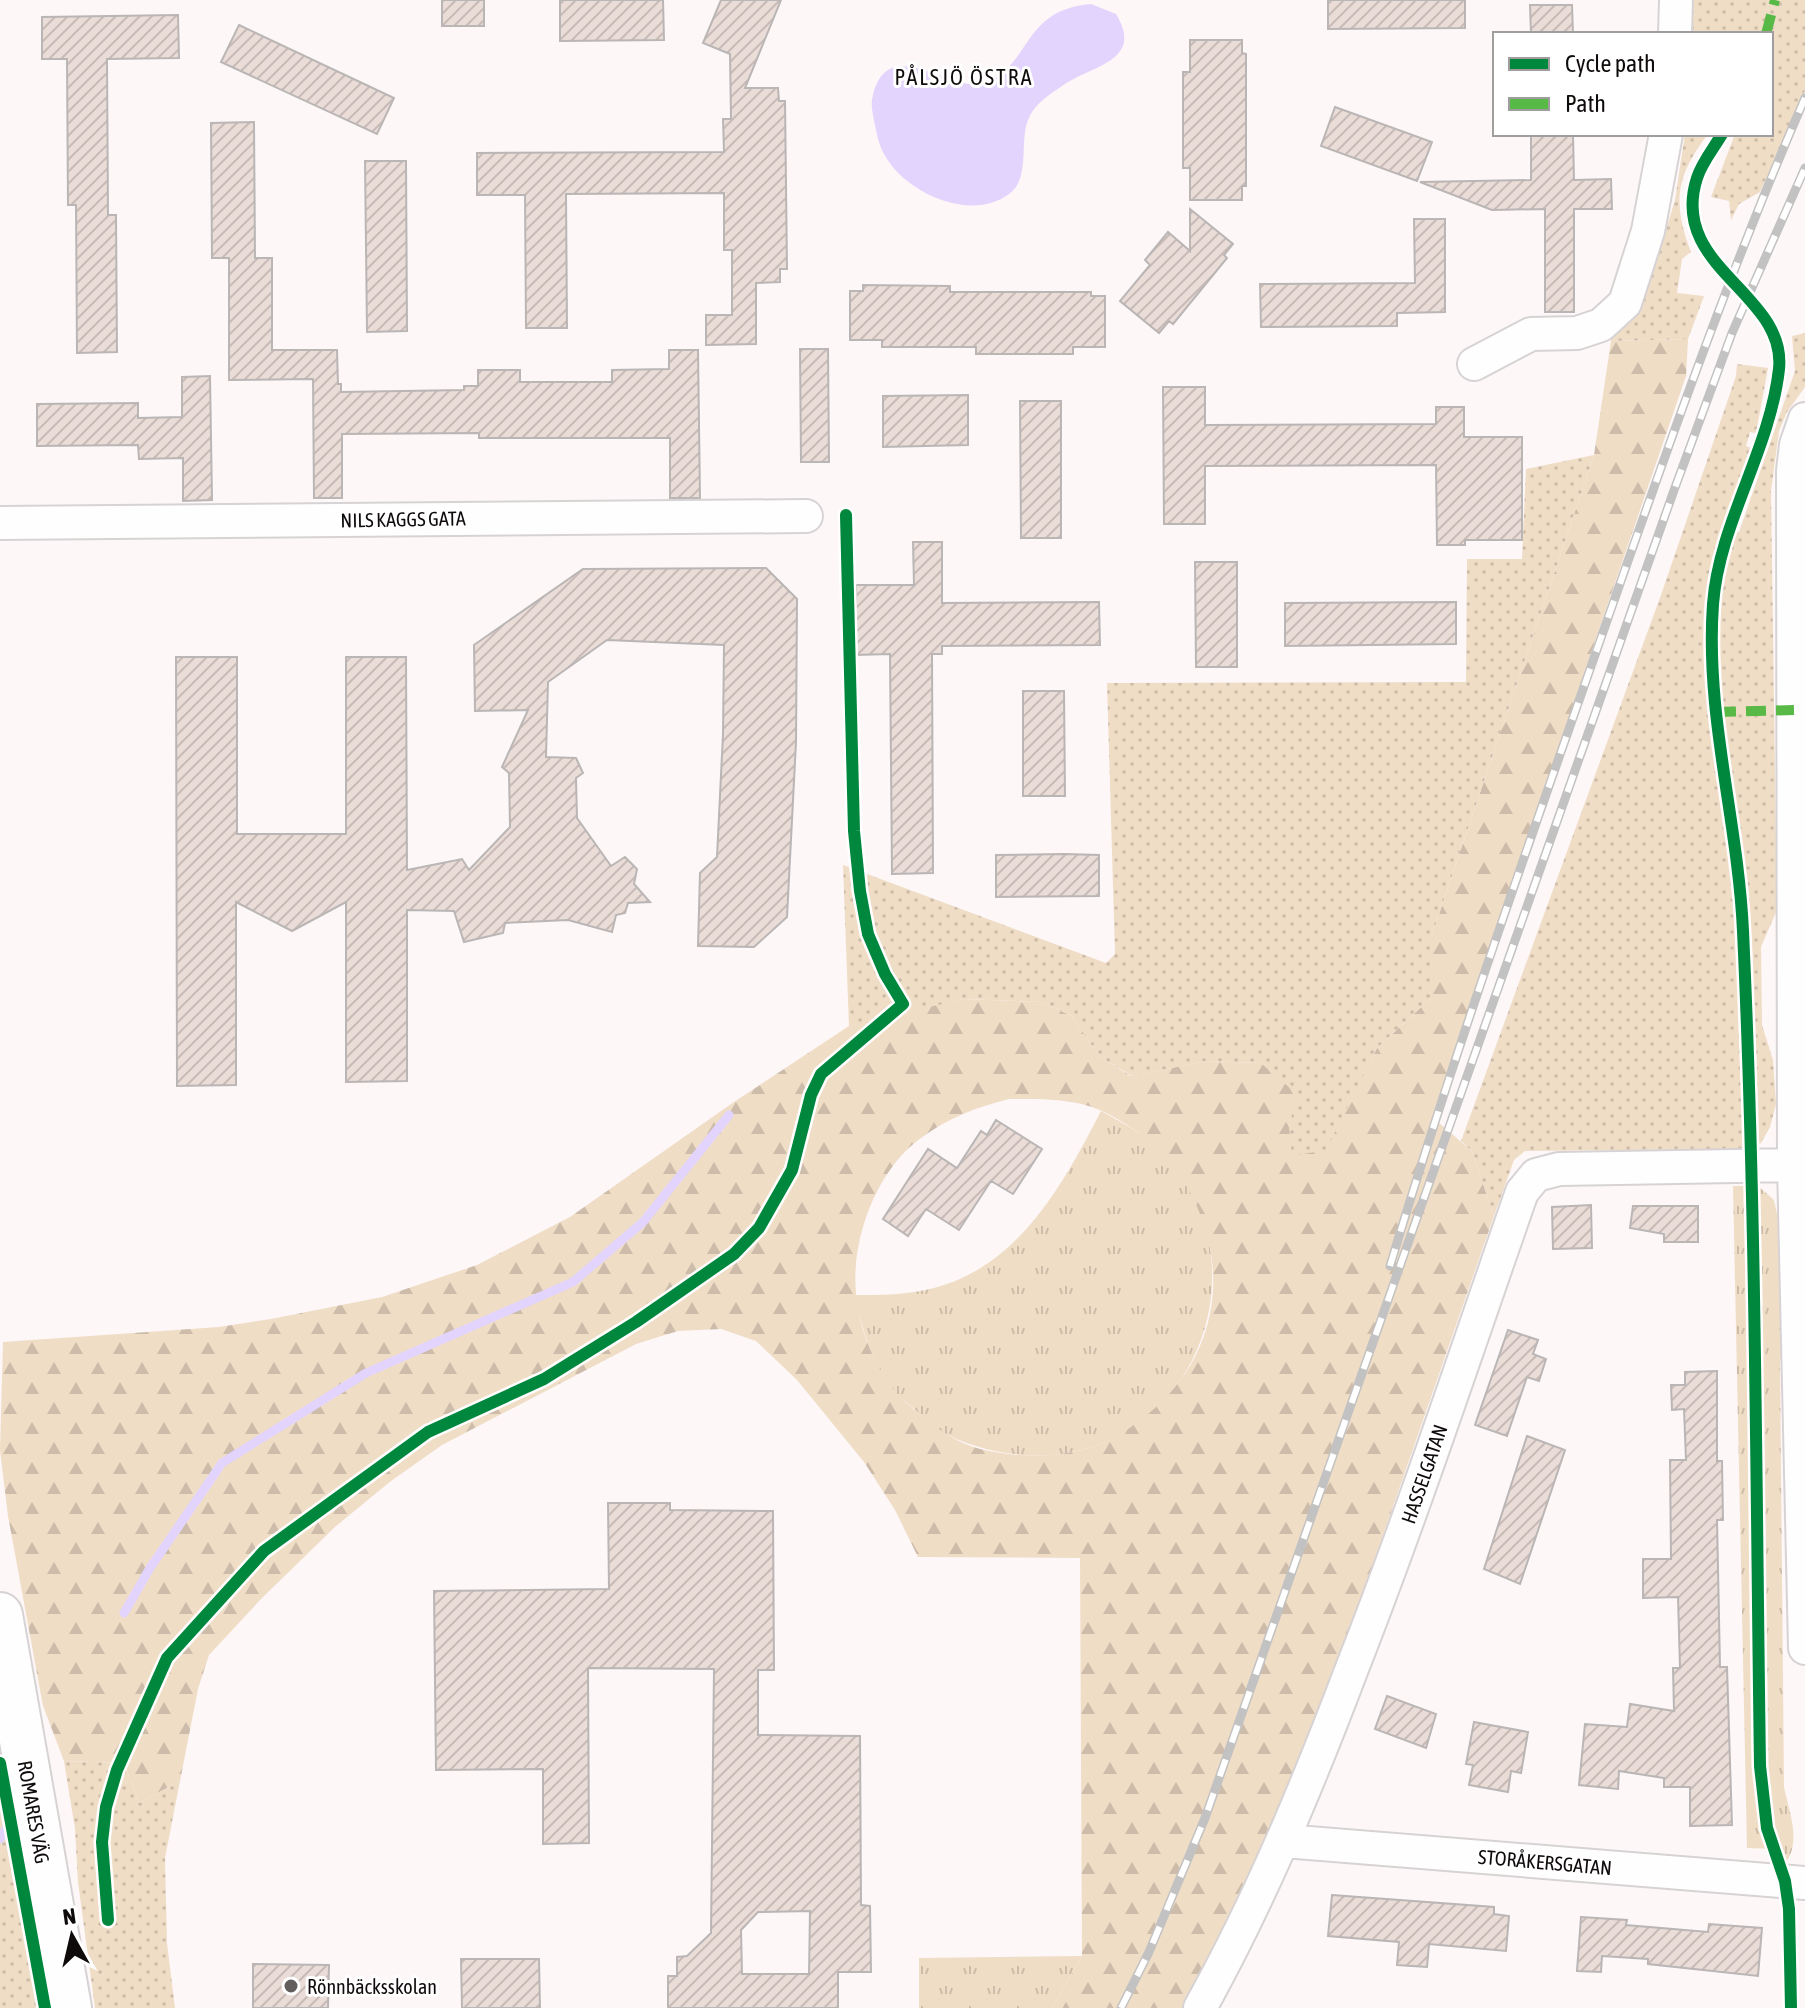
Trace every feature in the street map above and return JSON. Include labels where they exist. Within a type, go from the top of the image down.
[{"type":"street","points":[[1675,32],[1676,0]]},
{"type":"street","points":[[1474,364],[1531,334],[1577,333],[1601,325],[1625,303],[1648,231],[1666,136]]},
{"type":"street","points":[[1805,419],[1796,445],[1793,471],[1799,728],[1799,1064],[1794,1165],[1805,1648]]},
{"type":"street","name":"NILS KAGGS GATA","points":[[0,523],[806,516]]},
{"type":"street","name":"HASSELGATAN","points":[[1200,2008],[1284,1841],[1370,1624],[1522,1192],[1536,1175],[1559,1169],[1794,1165]]},
{"type":"street","name":"ROMARES VÄG","points":[[0,1615],[69,2008]]},
{"type":"street","name":"STORÅKERSGATAN","points":[[1284,1841],[1805,1883]]},
{"type":"green space","points":[[1692,0],[1805,0],[1805,91],[1760,192],[1739,204],[1731,220],[1729,201],[1711,197],[1734,136],[1773,136],[1773,32],[1692,32]]},
{"type":"green space","points":[[1685,136],[1707,136],[1689,163],[1680,190],[1681,218],[1691,252],[1682,259],[1677,293],[1704,296],[1688,339],[1611,341],[1612,334],[1634,319],[1675,200]]},
{"type":"green space","points":[[1805,333],[1805,387],[1787,412],[1779,431],[1771,491],[1777,910],[1761,947],[1762,1025],[1773,1060],[1776,1104],[1770,1127],[1761,1143],[1736,1149],[1525,1151],[1514,1160],[1494,1216],[1472,1151],[1461,1141],[1661,595],[1736,376],[1737,364],[1768,368],[1756,433],[1750,432],[1746,446],[1751,448],[1725,527],[1739,532],[1795,371],[1792,336]]},
{"type":"green space","points":[[1688,339],[1686,376],[1432,1117],[1472,1151],[1494,1216],[1308,1751],[1187,2008],[1052,2008],[1082,1956],[1080,1558],[918,1557],[895,1510],[864,1462],[797,1380],[756,1341],[721,1329],[678,1331],[636,1344],[442,1445],[336,1526],[209,1655],[198,1689],[180,1781],[139,1803],[124,1763],[64,1761],[43,1706],[8,1516],[0,1450],[3,1342],[219,1327],[271,1319],[382,1297],[477,1265],[570,1217],[849,1026],[963,999],[1041,1002],[1072,1016],[1100,1057],[1131,1076],[1206,1061],[1261,1063],[1298,1094],[1289,1127],[1325,1150],[1377,1048],[1431,998],[1431,938],[1594,455],[1611,341]],"holes":[[[1009,1099],[1058,1100],[1093,1107],[1144,1137],[1175,1169],[1197,1207],[1210,1248],[1213,1290],[1205,1332],[1186,1372],[1155,1408],[1121,1434],[1069,1453],[1018,1455],[980,1449],[963,1443],[932,1424],[895,1391],[880,1370],[863,1331],[858,1310],[858,1248],[867,1214],[885,1178],[901,1156],[931,1131],[952,1119]]]},
{"type":"green space","points":[[1594,455],[1431,938],[1431,998],[1377,1048],[1326,1150],[1292,1156],[1289,1127],[1297,1094],[1261,1063],[1206,1061],[1132,1076],[1100,1057],[1072,1016],[1041,1002],[963,999],[849,1026],[843,865],[1106,963],[1115,954],[1107,683],[1466,682],[1467,559],[1522,559],[1526,469]]},
{"type":"green space","points":[[1101,1111],[1133,1129],[1162,1151],[1178,1169],[1196,1201],[1208,1236],[1212,1271],[1210,1307],[1200,1342],[1185,1374],[1162,1403],[1134,1427],[1111,1440],[1087,1449],[1037,1456],[1011,1454],[961,1441],[934,1428],[893,1390],[873,1357],[854,1295],[884,1295],[934,1288],[964,1277],[991,1261],[1036,1218],[1071,1166]]},
{"type":"green space","points":[[1733,1186],[1758,1186],[1774,1200],[1785,1250],[1786,1331],[1780,1362],[1784,1787],[1791,1816],[1793,1846],[1785,1864],[1777,1849],[1747,1848]]},
{"type":"green space","points":[[64,1761],[124,1763],[139,1803],[180,1781],[165,1858],[167,1943],[175,2008],[95,2008],[78,1882],[75,1829]]},
{"type":"green space","points":[[0,1808],[37,2008],[0,2008]]},
{"type":"green space","points":[[1082,1956],[1052,2008],[919,2008],[919,1958]]},
{"type":"shaded area","points":[[1091,4],[1116,14],[1123,30],[1124,43],[1111,60],[1062,86],[1034,109],[1026,129],[1020,179],[1009,194],[993,202],[958,204],[922,191],[894,168],[881,147],[872,110],[873,95],[881,76],[893,68],[907,67],[958,82],[988,82],[1003,73],[1040,26],[1053,16],[1069,8]]},
{"type":"building","points":[[442,0],[484,0],[484,26],[442,26]]},
{"type":"building","points":[[560,0],[663,0],[664,40],[560,41]]},
{"type":"building","points":[[721,0],[781,0],[745,88],[778,88],[779,101],[785,101],[787,269],[780,269],[780,282],[756,283],[756,344],[706,345],[706,315],[732,315],[732,250],[724,250],[724,193],[566,194],[567,328],[526,328],[525,195],[477,195],[477,153],[724,152],[723,119],[731,119],[730,54],[703,43]]},
{"type":"building","points":[[1328,0],[1465,0],[1465,28],[1328,29]]},
{"type":"building","points":[[1530,5],[1572,5],[1573,32],[1531,32]]},
{"type":"building","points":[[178,15],[179,58],[107,59],[108,215],[116,215],[117,352],[77,353],[76,205],[68,205],[67,59],[42,59],[42,17]]},
{"type":"building","points":[[239,25],[394,98],[377,134],[221,62]]},
{"type":"building","points":[[1190,40],[1242,40],[1242,53],[1246,54],[1246,186],[1242,186],[1242,200],[1190,200],[1190,168],[1183,168],[1183,72],[1190,72]]},
{"type":"building","points":[[1335,107],[1432,142],[1417,181],[1321,146]]},
{"type":"building","points":[[254,122],[255,258],[272,258],[272,350],[337,350],[341,392],[464,390],[464,386],[478,386],[478,370],[520,370],[520,382],[612,382],[612,370],[669,369],[669,350],[698,350],[700,498],[670,498],[670,438],[479,438],[479,433],[342,434],[342,498],[314,498],[313,379],[229,380],[229,258],[212,258],[211,123]]},
{"type":"building","points":[[1531,136],[1573,136],[1574,180],[1611,179],[1612,209],[1574,209],[1574,312],[1545,312],[1545,209],[1492,210],[1420,182],[1531,180]]},
{"type":"building","points":[[365,161],[406,161],[407,331],[367,332]]},
{"type":"building","points":[[1190,209],[1233,244],[1224,255],[1227,258],[1173,324],[1169,321],[1159,333],[1120,301],[1150,265],[1145,260],[1168,232],[1190,251]]},
{"type":"building","points":[[1414,219],[1445,219],[1445,312],[1397,313],[1397,326],[1261,327],[1260,284],[1415,283]]},
{"type":"building","points":[[863,285],[950,286],[950,292],[1091,292],[1091,296],[1105,296],[1105,347],[1073,347],[1073,354],[976,354],[976,347],[882,347],[882,340],[850,340],[850,291],[863,291]]},
{"type":"building","points":[[800,349],[828,349],[829,462],[801,462]]},
{"type":"building","points":[[210,376],[212,500],[183,501],[183,458],[139,459],[138,445],[37,446],[37,404],[138,403],[138,418],[182,417],[182,377]]},
{"type":"building","points":[[1163,387],[1205,387],[1205,425],[1436,424],[1436,407],[1464,407],[1464,437],[1522,437],[1522,540],[1465,540],[1465,545],[1437,545],[1436,465],[1205,466],[1205,524],[1164,524]]},
{"type":"building","points":[[968,395],[968,445],[883,447],[883,396]]},
{"type":"building","points":[[1020,401],[1061,401],[1061,538],[1021,538]]},
{"type":"building","points":[[913,542],[942,542],[942,603],[1099,602],[1100,645],[942,646],[942,654],[932,654],[933,873],[892,874],[890,654],[856,655],[856,585],[914,585]]},
{"type":"building","points":[[1195,562],[1237,562],[1237,667],[1196,667]]},
{"type":"building","points":[[766,568],[797,599],[796,742],[787,917],[754,947],[698,946],[700,873],[717,857],[724,645],[607,640],[548,682],[546,757],[576,758],[583,773],[576,778],[577,818],[611,866],[625,857],[637,869],[634,884],[650,902],[628,903],[625,913],[616,915],[612,932],[568,920],[505,923],[503,933],[464,942],[454,911],[407,910],[407,1081],[346,1082],[346,902],[292,931],[236,902],[236,1085],[177,1086],[176,657],[237,657],[237,834],[346,834],[346,657],[406,657],[407,870],[462,859],[469,870],[510,827],[509,773],[502,767],[528,710],[475,711],[474,645],[583,569]]},
{"type":"building","points":[[1456,602],[1456,644],[1285,646],[1285,603]]},
{"type":"building","points":[[1023,691],[1064,691],[1065,796],[1023,796]]},
{"type":"building","points":[[996,855],[1099,855],[1099,896],[996,897]]},
{"type":"building","points":[[996,1120],[1042,1149],[1013,1194],[991,1181],[959,1230],[926,1209],[908,1236],[883,1219],[928,1149],[957,1168],[981,1131],[987,1135]]},
{"type":"building","points":[[1591,1205],[1592,1248],[1553,1249],[1552,1207]]},
{"type":"building","points":[[1633,1206],[1698,1206],[1698,1242],[1664,1242],[1664,1234],[1630,1228]]},
{"type":"building","points":[[1508,1330],[1538,1340],[1533,1354],[1546,1359],[1539,1381],[1527,1377],[1507,1436],[1475,1425]]},
{"type":"building","points":[[1717,1371],[1717,1461],[1722,1461],[1723,1520],[1717,1520],[1720,1667],[1727,1667],[1732,1825],[1690,1826],[1690,1787],[1664,1787],[1664,1778],[1619,1771],[1618,1789],[1579,1785],[1585,1724],[1627,1727],[1630,1704],[1674,1711],[1673,1668],[1680,1668],[1678,1597],[1643,1598],[1643,1559],[1671,1559],[1670,1460],[1686,1460],[1684,1409],[1672,1410],[1671,1385],[1685,1385],[1685,1372]]},
{"type":"building","points":[[1527,1436],[1565,1450],[1520,1584],[1484,1569]]},
{"type":"building","points":[[608,1503],[670,1503],[670,1510],[773,1511],[774,1670],[758,1670],[758,1735],[860,1736],[861,1905],[870,1906],[871,1972],[838,1972],[838,2008],[668,2008],[668,1976],[677,1976],[677,1957],[687,1956],[711,1933],[714,1669],[588,1668],[589,1843],[543,1844],[543,1769],[436,1770],[434,1591],[609,1589]],"holes":[[[810,1911],[809,1974],[742,1974],[741,1930],[758,1912]]]},
{"type":"building","points":[[1387,1696],[1436,1714],[1426,1748],[1375,1729]]},
{"type":"building","points":[[1474,1722],[1528,1732],[1521,1773],[1511,1771],[1508,1792],[1469,1785],[1473,1765],[1466,1764]]},
{"type":"building","points":[[1332,1895],[1494,1907],[1494,1914],[1509,1916],[1506,1951],[1429,1944],[1427,1967],[1397,1965],[1399,1942],[1328,1936]]},
{"type":"building","points":[[1581,1917],[1627,1920],[1626,1925],[1708,1932],[1709,1924],[1762,1928],[1758,1976],[1648,1964],[1648,1959],[1602,1956],[1601,1972],[1577,1971]]},
{"type":"building","points":[[461,1959],[539,1959],[540,2008],[462,2008]]},
{"type":"building","name":"Rönnbäcksskolan","points":[[253,1964],[329,1965],[328,2008],[253,2008]]},
{"type":"waterway","points":[[124,1613],[150,1568],[222,1463],[366,1373],[573,1282],[643,1222],[729,1115]]},
{"type":"waterway","points":[[0,1839],[7,1827]]},
{"type":"railway","points":[[1390,1266],[1486,969],[1639,529],[1718,312],[1805,98]]},
{"type":"railway","points":[[1121,2008],[1149,1952],[1205,1818],[1673,493],[1732,333],[1805,168]]},
{"type":"marked path","points":[[1767,32],[1775,0]]},
{"type":"marked path","points":[[1716,712],[1794,710]]},
{"type":"cycle path","points":[[1721,136],[1697,178],[1693,209],[1699,235],[1712,258],[1765,320],[1777,343],[1779,369],[1766,428],[1734,515],[1717,574],[1712,645],[1718,727],[1743,931],[1753,1244],[1760,1766],[1767,1828],[1785,1881],[1789,1909],[1791,2008]]},
{"type":"cycle path","points":[[108,1920],[102,1842],[106,1807],[117,1770],[167,1658],[264,1551],[428,1432],[544,1379],[636,1322],[734,1254],[759,1228],[792,1170],[811,1095],[821,1074],[903,1004],[885,974],[868,934],[860,891],[854,831],[846,515]]},
{"type":"cycle path","points":[[0,1763],[45,2008]]},
{"type":"place","name":"Rönnbäcksskolan","points":[[291,1986]]},
{"type":"district","name":"PÅLSJÖ ÖSTRA","points":[[964,77]]}]
